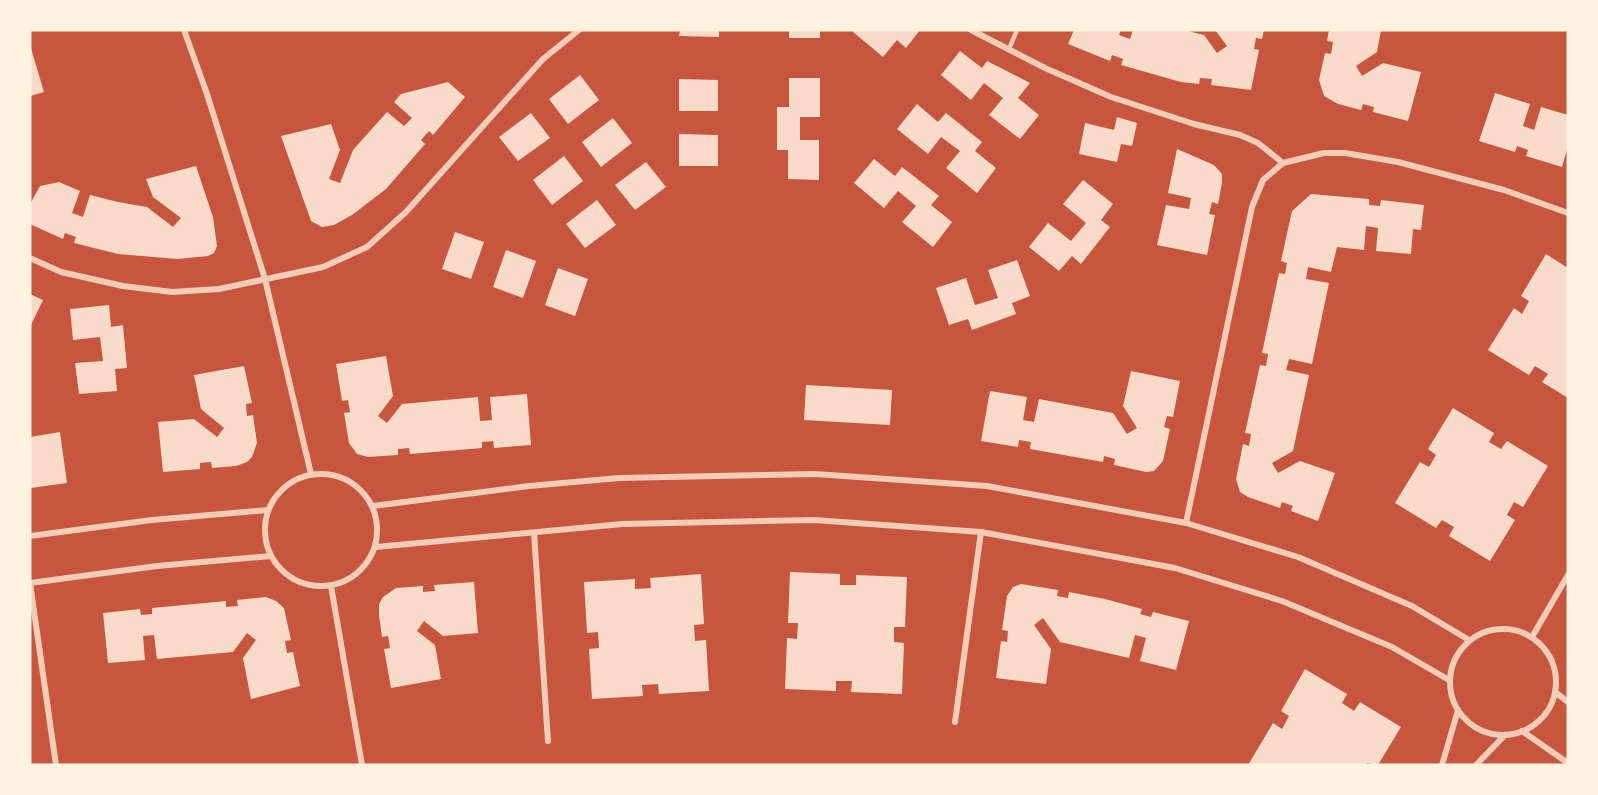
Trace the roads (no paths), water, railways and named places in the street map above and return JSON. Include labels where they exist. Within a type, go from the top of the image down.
[{"type":"street","points":[[184,30],[207,94],[265,279],[311,474]]},
{"type":"street","points":[[30,258],[61,272],[123,286],[172,291],[219,289],[323,267],[367,247],[420,196],[543,59],[579,30]]},
{"type":"street","points":[[971,30],[1111,97],[1194,124],[1240,135],[1258,143],[1283,163]]},
{"type":"street","points":[[1186,523],[1252,207],[1263,180],[1283,163],[1324,153],[1345,153],[1398,162],[1504,190],[1568,213]]},
{"type":"street","points":[[311,474],[329,474],[347,480],[362,491],[373,506],[378,526],[376,547],[369,561],[359,573],[346,582],[331,586],[310,585],[290,577],[279,568],[271,556],[265,541],[264,525],[268,510],[280,490],[289,483],[311,474]]},
{"type":"street","points":[[373,506],[529,486],[619,478],[815,474],[987,486],[1186,523],[1298,558],[1412,606],[1469,640]]},
{"type":"street","points":[[30,536],[152,520],[268,510]]},
{"type":"street","points":[[376,547],[622,524],[814,520],[981,532],[1175,568],[1282,601],[1392,647],[1449,680]]},
{"type":"street","points":[[534,532],[548,741]]},
{"type":"street","points":[[955,722],[981,532]]},
{"type":"street","points":[[56,765],[30,583],[271,556]]},
{"type":"street","points":[[1532,637],[1568,575]]},
{"type":"street","points":[[331,586],[362,765]]},
{"type":"street","points":[[1507,628],[1532,637],[1544,648],[1552,661],[1556,676],[1555,692],[1544,716],[1522,731],[1506,734],[1485,732],[1474,727],[1458,710],[1451,694],[1449,680],[1452,665],[1459,651],[1469,640],[1481,633],[1507,628]]},
{"type":"street","points":[[1555,692],[1568,702]]},
{"type":"street","points":[[1442,765],[1458,710]]},
{"type":"street","points":[[1522,731],[1568,763]]},
{"type":"street","points":[[1476,765],[1506,734]]},
{"type":"lane","points":[[1009,49],[1017,30]]}]
